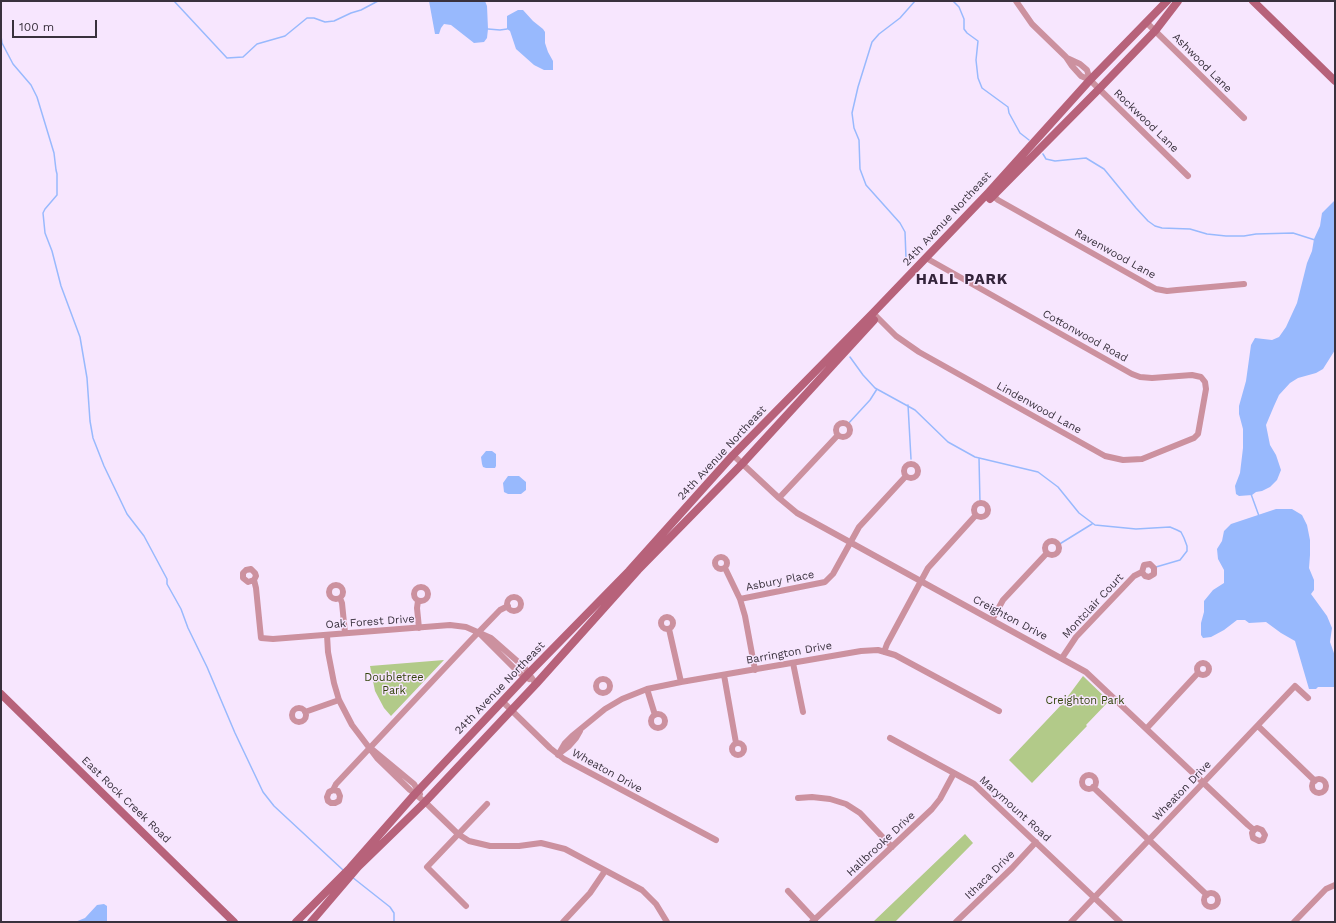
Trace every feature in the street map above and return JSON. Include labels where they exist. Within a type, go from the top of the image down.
[{"type":"street","name":"Rockwood Lane","points":[[1016,1],[1032,24],[1066,58],[1075,61],[1087,70],[1090,80],[1188,176]]},
{"type":"street","name":"24th Avenue Northeast","points":[[991,194],[1090,80],[1167,1]]},
{"type":"street","name":"24th Avenue Northeast","points":[[357,864],[425,802],[536,684],[638,570],[742,464],[875,315],[991,194],[1099,89],[1155,31],[1178,1]]},
{"type":"street","points":[[1253,1],[1335,81]]},
{"type":"street","name":"Ashwood Lane","points":[[1146,22],[1244,118]]},
{"type":"street","name":"Ravenwood Lane","points":[[991,194],[1018,212],[1156,289],[1167,291],[1244,284]]},
{"type":"street","name":"Cottonwood Road","points":[[928,259],[1132,374],[1140,377],[1152,378],[1192,375],[1201,377],[1206,385],[1201,422]]},
{"type":"street","name":"24th Avenue Northeast","points":[[311,922],[347,876],[417,793],[502,701],[629,571],[733,455],[875,315]]},
{"type":"street","name":"Lindenwood Lane","points":[[875,315],[896,336],[919,352],[1105,456],[1116,460],[1129,460],[1148,457],[1194,438],[1198,434],[1201,422]]},
{"type":"street","points":[[779,498],[838,435]]},
{"type":"street","name":"Creighton Drive","points":[[733,455],[797,513],[920,582],[1083,670],[1254,830]]},
{"type":"street","name":"Asbury Place","points":[[740,599],[826,582],[833,574],[864,521],[906,476]]},
{"type":"street","points":[[884,652],[920,582],[932,563],[976,515]]},
{"type":"street","points":[[992,620],[1004,600],[1047,554]]},
{"type":"street","points":[[725,568],[740,599],[745,616],[755,670]]},
{"type":"street","name":"Montclair Court","points":[[1062,658],[1076,637],[1134,576],[1142,572]]},
{"type":"street","name":"Oak Forest Drive","points":[[254,580],[261,638],[272,639],[450,625],[466,627],[490,638],[524,668],[527,675],[536,684]]},
{"type":"street","points":[[340,598],[346,633]]},
{"type":"street","points":[[418,601],[419,628]]},
{"type":"street","points":[[333,790],[336,784],[479,632],[500,610],[508,606]]},
{"type":"street","points":[[669,629],[681,682]]},
{"type":"street","points":[[328,635],[332,671],[339,700],[352,725],[371,748],[414,784],[417,793],[458,834],[469,841],[490,846],[519,846],[541,843],[565,849],[642,890],[656,904],[667,922]]},
{"type":"street","name":"Barrington Drive","points":[[558,754],[569,746],[581,729],[596,715],[613,704],[646,690],[681,682],[755,670],[848,652],[869,650],[895,655],[911,662],[999,711]]},
{"type":"street","points":[[793,663],[803,712]]},
{"type":"street","points":[[1146,728],[1198,673]]},
{"type":"street","points":[[724,675],[736,743]]},
{"type":"street","name":"Wheaton Drive","points":[[1071,922],[1295,686],[1308,698]]},
{"type":"street","points":[[646,690],[655,715]]},
{"type":"street","points":[[607,691],[613,704]]},
{"type":"street","name":"East Rock Creek Road","points":[[1,694],[234,922]]},
{"type":"street","points":[[305,712],[339,700]]},
{"type":"street","name":"Wheaton Drive","points":[[502,701],[558,754],[571,763],[716,840]]},
{"type":"street","points":[[1258,726],[1315,780]]},
{"type":"street","name":"Marymount Road","points":[[890,738],[970,781],[979,788],[1120,922]]},
{"type":"street","name":"Hallbrooke Drive","points":[[814,921],[937,804],[954,773]]},
{"type":"street","points":[[1093,787],[1207,895]]},
{"type":"street","points":[[798,798],[812,797],[830,799],[846,804],[860,813],[892,847]]},
{"type":"street","points":[[466,906],[426,867],[487,804]]},
{"type":"street","name":"Ithaca Drive","points":[[956,922],[1012,868],[1036,842]]},
{"type":"street","points":[[563,922],[590,893],[605,871]]},
{"type":"street","name":"24th Avenue Northeast","points":[[296,922],[347,876]]},
{"type":"street","points":[[1294,922],[1329,886],[1335,885]]},
{"type":"street","points":[[788,890],[814,921]]},
{"type":"green space","name":"Doubletree Park","points":[[444,660],[391,716],[384,708],[375,691],[370,666]]},
{"type":"green space","name":"Creighton Park","points":[[1083,676],[1109,701],[1032,783],[1009,760],[1063,703]]},
{"type":"green space","points":[[965,834],[973,843],[895,922],[873,922]]},
{"type":"water","points":[[429,1],[485,1],[487,6],[487,38],[484,42],[474,43],[451,25],[444,24],[439,34],[435,34]]},
{"type":"water","points":[[518,10],[523,10],[545,32],[545,43],[553,61],[553,70],[544,70],[534,65],[516,49],[510,31],[507,29],[507,16]]},
{"type":"water","points":[[1335,200],[1335,350],[1323,369],[1316,373],[1298,378],[1290,383],[1279,395],[1274,406],[1266,425],[1270,445],[1276,455],[1281,470],[1277,480],[1270,487],[1262,491],[1256,492],[1252,495],[1239,496],[1236,494],[1235,486],[1240,473],[1243,448],[1243,429],[1239,414],[1239,406],[1246,381],[1251,345],[1255,338],[1272,340],[1279,337],[1286,327],[1297,303],[1314,239],[1320,226],[1322,213]]},
{"type":"water","points":[[486,451],[492,451],[496,454],[495,468],[483,467],[481,457]]},
{"type":"water","points":[[508,476],[519,476],[526,482],[526,490],[521,494],[508,494],[504,492],[503,483]]},
{"type":"water","points":[[1276,509],[1292,509],[1302,515],[1307,525],[1310,540],[1309,568],[1314,580],[1314,590],[1311,594],[1327,616],[1332,628],[1330,642],[1335,656],[1335,687],[1318,687],[1316,689],[1309,689],[1295,641],[1266,622],[1249,623],[1245,620],[1237,620],[1224,630],[1211,637],[1203,638],[1201,635],[1204,601],[1213,590],[1224,583],[1224,570],[1218,559],[1217,549],[1222,541],[1224,531],[1231,524]]},
{"type":"water","points":[[104,904],[107,906],[107,922],[75,922],[85,918],[97,905]]},
{"type":"waterway","points":[[174,1],[227,58],[243,57],[257,44],[285,36],[307,18],[314,18],[325,22],[334,21],[378,1]]},
{"type":"waterway","points":[[907,265],[905,232],[900,223],[866,185],[860,169],[859,140],[854,128],[852,113],[858,87],[872,42],[879,34],[900,18],[915,1]]},
{"type":"waterway","points":[[953,1],[959,7],[964,19],[964,29],[978,41],[976,60],[978,78],[982,88],[1008,107],[1009,113],[1020,133],[1029,140]]},
{"type":"waterway","points":[[488,29],[507,29]]},
{"type":"waterway","points":[[1,36],[2,43],[13,64],[31,85],[37,97],[54,153],[57,174],[57,195],[43,213],[45,233],[52,251],[61,286],[80,337],[87,378],[90,421],[93,438],[104,466],[127,514],[144,536],[167,579],[167,584],[181,609],[235,733],[263,792],[274,806],[343,870]]},
{"type":"waterway","points":[[1043,154],[1046,159],[1055,161],[1086,158],[1104,169],[1136,208],[1155,226],[1162,228],[1190,229],[1207,234],[1226,236],[1293,233],[1315,240]]},
{"type":"waterway","points":[[850,357],[875,388],[915,410],[948,442],[975,457],[1038,472],[1058,487],[1079,513],[1095,525],[1136,529],[1170,527],[1181,532],[1187,546],[1187,551],[1180,560],[1156,567]]},
{"type":"waterway","points":[[847,425],[870,400],[877,389]]},
{"type":"waterway","points":[[908,405],[911,459]]},
{"type":"waterway","points":[[979,458],[980,503]]},
{"type":"waterway","points":[[1251,494],[1259,516]]},
{"type":"waterway","points":[[1058,545],[1092,524]]},
{"type":"waterway","points":[[352,877],[390,907],[394,913],[394,922]]},
{"type":"district","name":"HALL PARK","points":[[962,280]]}]
